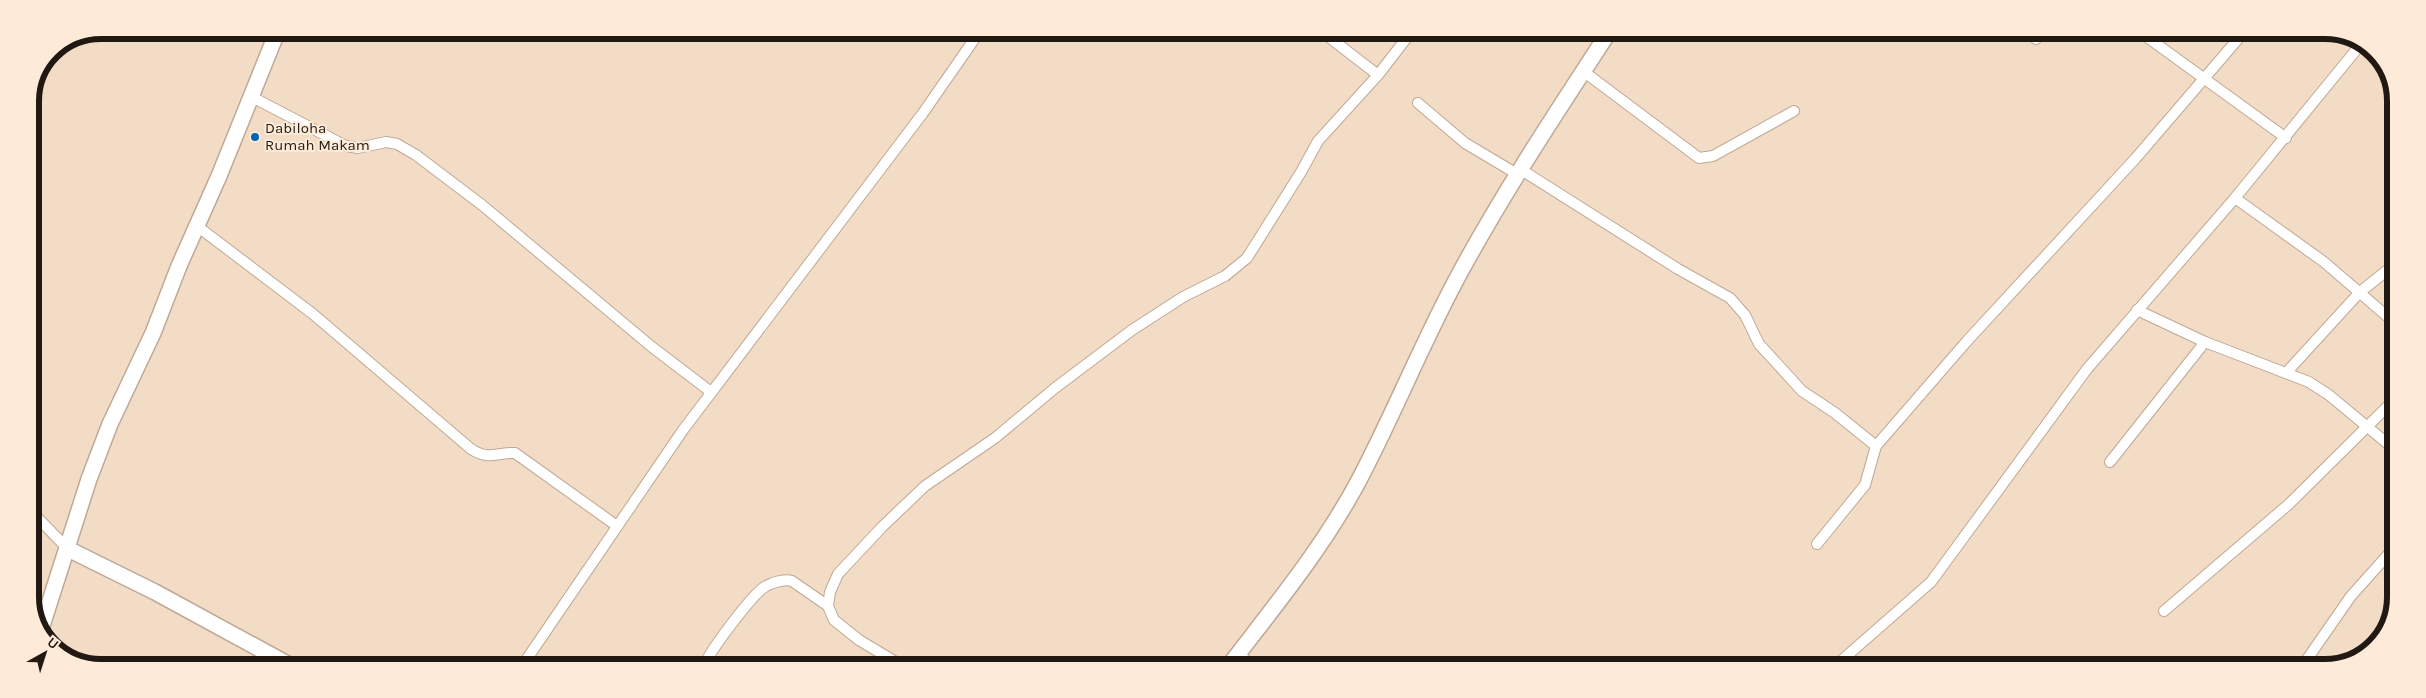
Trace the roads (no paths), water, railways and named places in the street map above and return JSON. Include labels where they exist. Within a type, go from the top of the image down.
[{"type":"street","points":[[43,622],[89,479],[107,434],[153,333],[275,39]]},
{"type":"street","points":[[527,659],[711,392],[923,113],[974,39]]},
{"type":"street","points":[[1331,39],[1378,75]]},
{"type":"street","points":[[892,659],[859,640],[834,620],[828,606],[830,592],[838,574],[882,526],[925,486],[995,438],[1054,388],[1132,330],[1183,297],[1225,276],[1247,258],[1301,172],[1318,141],[1378,75],[1406,39]]},
{"type":"street","points":[[1234,659],[1293,583],[1338,516],[1385,429],[1462,270],[1518,171],[1604,39]]},
{"type":"street","points":[[2150,39],[2205,77],[2286,138]]},
{"type":"street","points":[[1817,544],[1866,485],[1876,446],[1966,341],[2135,158],[2238,39]]},
{"type":"street","points":[[1844,659],[1931,582],[2050,418],[2137,310],[2286,138],[2358,48]]},
{"type":"street","points":[[1583,71],[1699,158],[1713,156],[1794,111]]},
{"type":"street","points":[[252,97],[346,146],[358,148],[386,142],[397,144],[416,155],[482,205],[652,348],[711,392]]},
{"type":"street","points":[[1418,103],[1465,143],[1518,171],[1678,270],[1730,298],[1746,315],[1759,344],[1802,391],[1835,413],[1876,446]]},
{"type":"street","points":[[2235,198],[2324,262],[2387,316]]},
{"type":"street","points":[[197,226],[313,314],[471,449],[480,455],[493,457],[515,453],[617,526]]},
{"type":"street","points":[[2286,373],[2360,292],[2387,270]]},
{"type":"street","points":[[2137,310],[2205,342],[2320,388],[2387,443]]},
{"type":"street","points":[[2110,462],[2205,342]]},
{"type":"street","points":[[2164,611],[2289,504],[2387,407]]},
{"type":"street","points":[[39,519],[68,549],[155,592],[278,659]]},
{"type":"street","points":[[2307,659],[2351,596],[2387,556]]},
{"type":"street","points":[[707,659],[719,639],[765,586],[786,580],[792,581],[828,606]]},
{"type":"street","points":[[1238,654],[1244,659]]},
{"type":"place","name":"Dabiloha Rumah Makam","points":[[255,137]]}]
